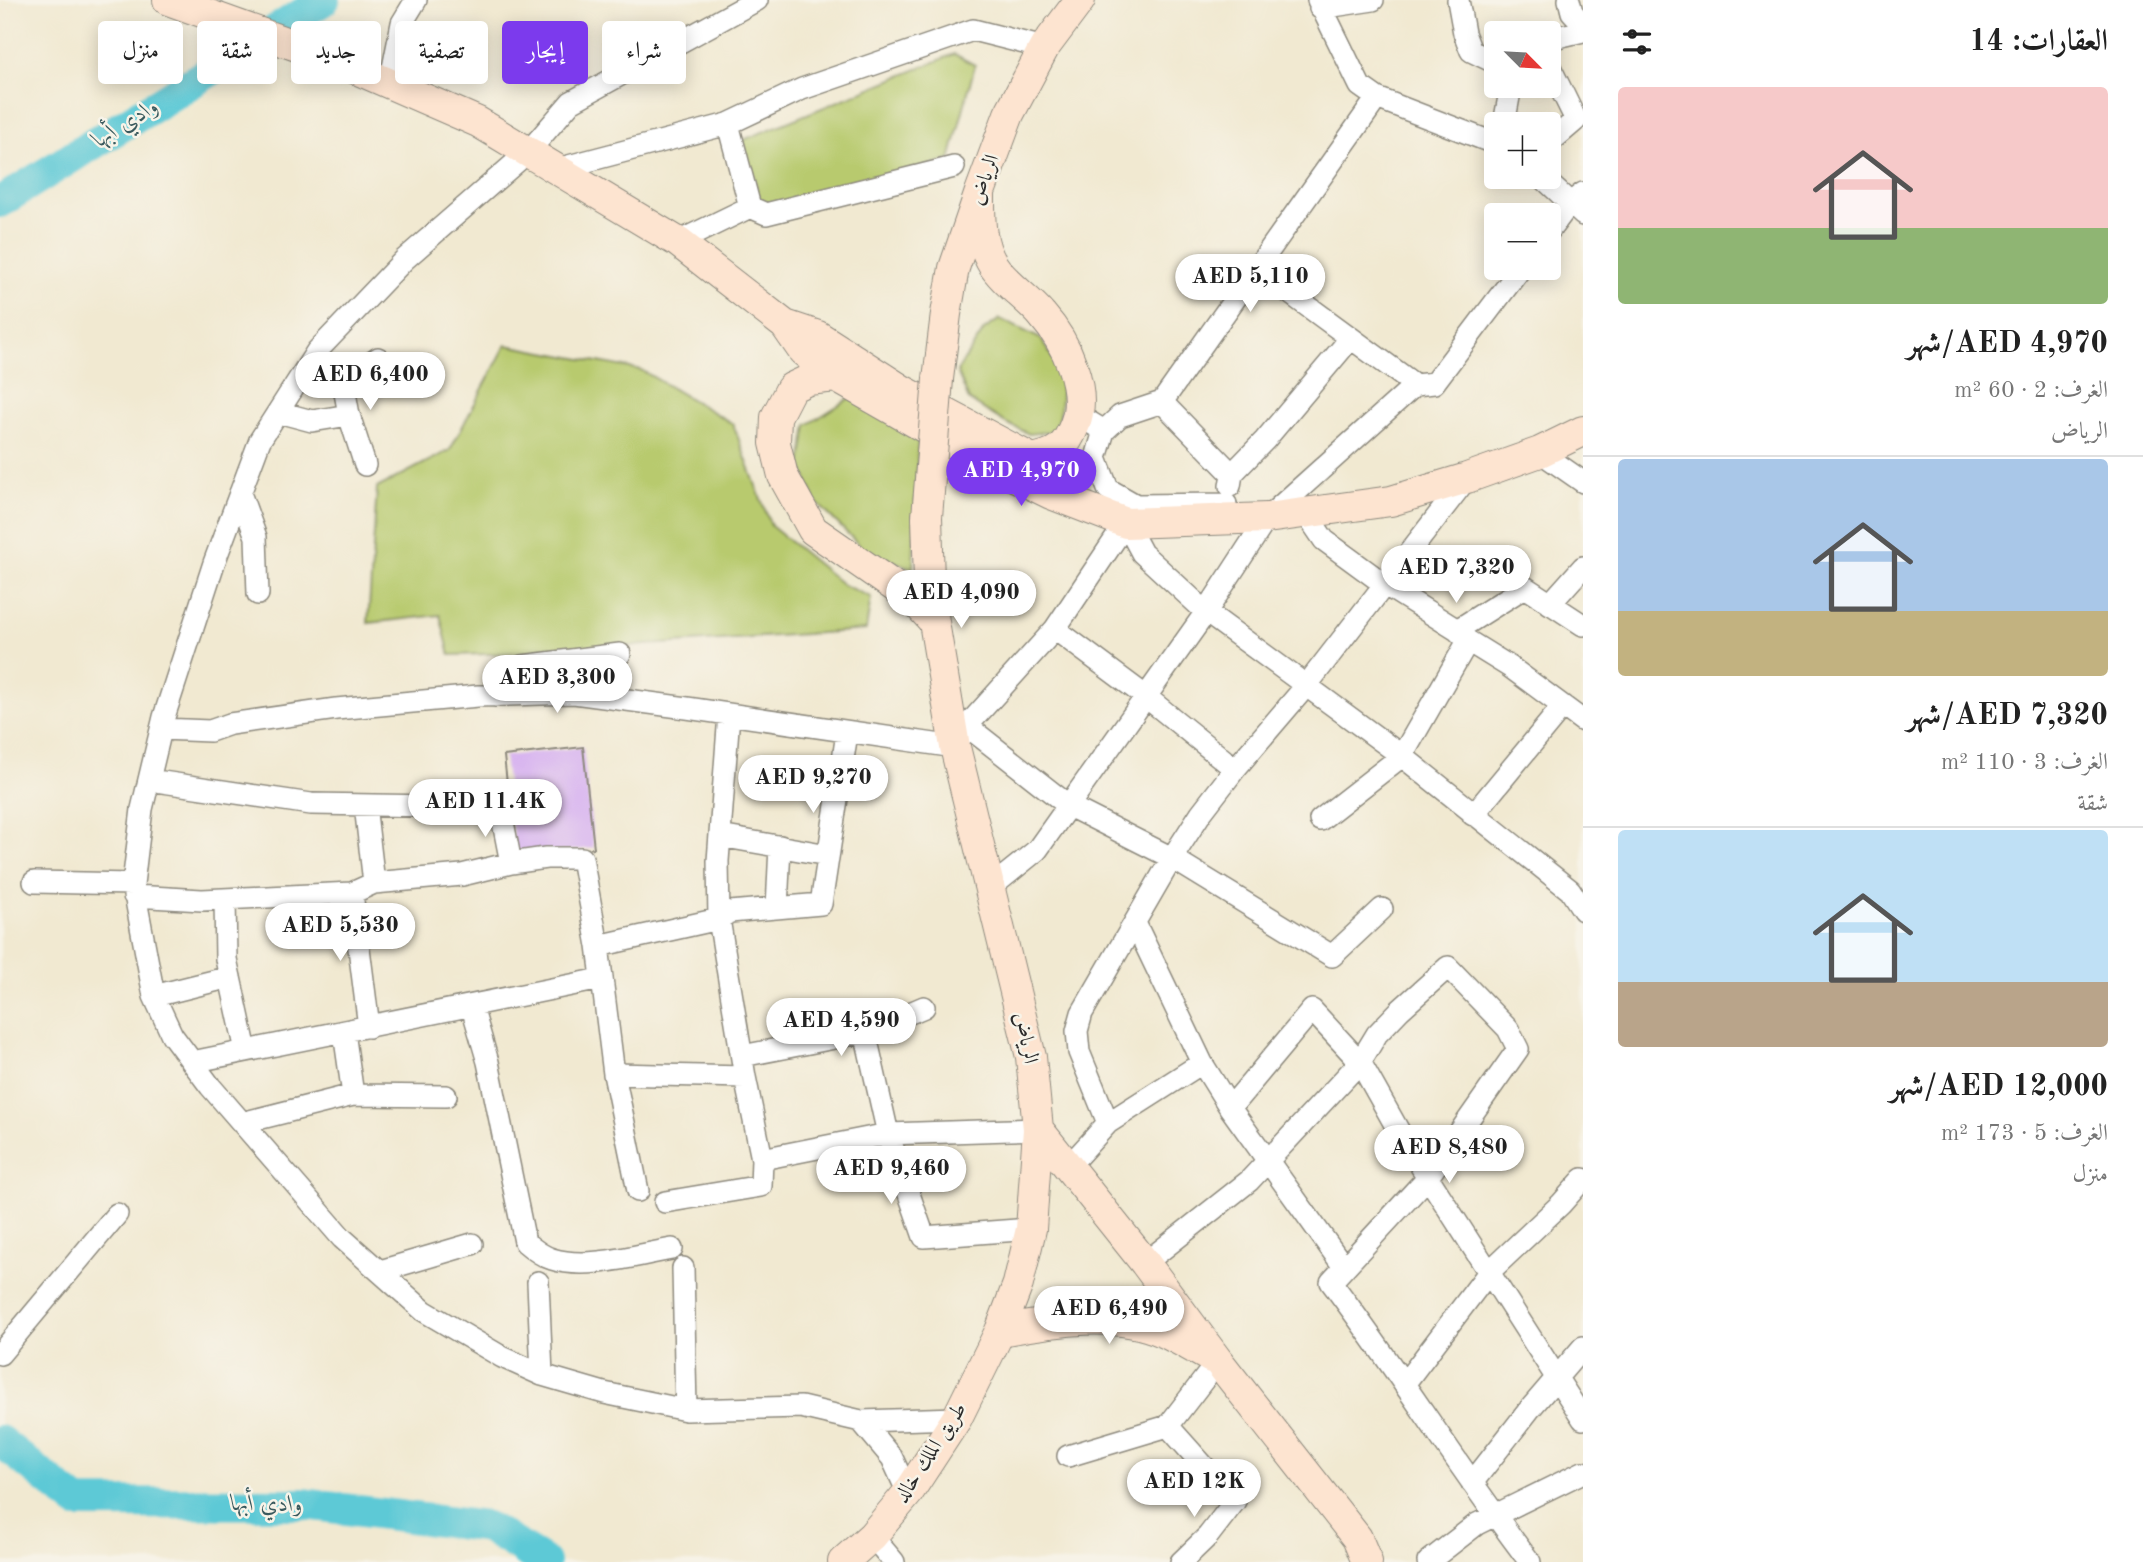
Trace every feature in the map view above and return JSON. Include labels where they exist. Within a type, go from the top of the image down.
[{"type":"street","points":[[168,0],[333,59],[478,122],[678,242],[785,325],[803,351],[836,377],[983,461],[1051,494],[1126,523],[1230,512]]},
{"type":"street","points":[[390,83],[402,23],[416,0]]},
{"type":"street","points":[[757,0],[571,102],[528,151],[405,259],[317,351],[260,440],[214,563],[162,729],[142,808],[134,890],[154,996],[172,1035],[242,1123],[342,1238],[424,1311],[502,1357],[542,1375],[604,1393],[686,1410],[801,1407],[861,1421],[957,1419]]},
{"type":"street","name":"الرياض","points":[[1000,1331],[1018,1284],[1031,1229],[1038,1129],[1031,1057],[990,888],[961,737],[934,622],[929,581],[927,517],[938,379],[954,268],[1009,114],[1044,48],[1080,0]]},
{"type":"street","points":[[1373,0],[1319,4],[1360,86],[1377,98],[1484,139]]},
{"type":"street","points":[[1458,0],[1464,33],[1471,51],[1484,57]]},
{"type":"street","points":[[1569,0],[1572,12],[1583,24]]},
{"type":"street","points":[[557,169],[729,124],[802,89],[973,30],[1044,48]]},
{"type":"street","points":[[1561,36],[1583,31]]},
{"type":"street","points":[[1561,89],[1576,120],[1561,133]]},
{"type":"street","points":[[1377,98],[1162,402],[1119,416],[1104,431],[1096,458],[1108,489],[1136,505],[1230,512],[1267,518],[1391,501],[1540,452],[1583,431]]},
{"type":"street","points":[[729,124],[750,207]]},
{"type":"street","points":[[678,242],[750,207],[766,214],[954,167]]},
{"type":"street","points":[[1559,189],[1579,203],[1561,220]]},
{"type":"street","points":[[785,325],[818,336],[902,390],[1032,459],[1052,455],[1068,441],[1078,415],[1079,398],[1075,375],[1062,344],[1043,316],[994,267],[981,237],[980,192]]},
{"type":"street","points":[[1256,269],[1415,385]]},
{"type":"street","points":[[990,888],[1037,850],[1206,612],[1267,518],[1415,385],[1434,383],[1512,280]]},
{"type":"street","points":[[1230,512],[1232,474],[1265,440],[1350,339]]},
{"type":"street","points":[[365,465],[349,415],[344,387],[348,379],[378,358]]},
{"type":"street","points":[[836,377],[808,380],[791,388],[776,417],[775,443],[783,476],[813,530],[914,600],[934,622]]},
{"type":"street","points":[[1162,402],[1232,474]]},
{"type":"street","points":[[278,412],[312,421],[349,415]]},
{"type":"street","points":[[1078,415],[1104,431]]},
{"type":"street","points":[[1540,452],[1583,482]]},
{"type":"street","points":[[1108,1123],[1079,1052],[1077,1031],[1082,1013],[1201,813],[1306,686],[1467,478]]},
{"type":"street","points":[[240,494],[257,537],[258,594]]},
{"type":"street","points":[[1305,512],[1324,540],[1384,584],[1510,667],[1583,721]]},
{"type":"street","points":[[1126,523],[1142,553],[1206,612],[1402,756],[1473,815],[1576,882],[1583,910]]},
{"type":"street","points":[[961,737],[1055,629],[1126,523]]},
{"type":"street","points":[[1550,604],[1583,567]]},
{"type":"street","points":[[1320,820],[1402,756],[1462,636],[1525,587],[1583,625]]},
{"type":"street","points":[[1055,629],[1145,696],[1235,769]]},
{"type":"street","points":[[496,696],[500,681],[522,666],[620,654]]},
{"type":"street","points":[[162,729],[209,731],[230,724],[336,709],[496,696],[574,693],[847,733],[961,737],[1069,806],[1172,858],[1332,956],[1382,909]]},
{"type":"street","points":[[1473,815],[1563,706]]},
{"type":"street","points":[[665,1202],[761,1186],[762,1159],[743,1067],[719,919],[720,836],[729,714]]},
{"type":"street","points":[[598,946],[719,919],[730,912],[821,904],[847,733]]},
{"type":"street","points":[[149,780],[312,804],[500,807],[511,863]]},
{"type":"street","points":[[365,804],[374,884]]},
{"type":"street","points":[[720,836],[828,855]]},
{"type":"street","points":[[777,908],[780,846]]},
{"type":"street","points":[[34,882],[134,890],[202,900],[225,899],[352,893],[374,884],[462,875],[511,863],[547,858],[582,858],[598,946],[614,1074],[638,1191]]},
{"type":"street","points":[[352,893],[369,1027]]},
{"type":"street","points":[[225,899],[226,959],[246,1051]]},
{"type":"street","points":[[1135,923],[1202,1063],[1230,1108],[1344,1268]]},
{"type":"street","points":[[1145,1263],[1249,1181],[1360,1062],[1377,1034],[1448,967],[1508,1029],[1518,1049],[1428,1177],[1331,1282],[1405,1382],[1494,1515],[1530,1562]]},
{"type":"street","points":[[154,996],[230,977]]},
{"type":"street","points":[[192,1062],[601,979]]},
{"type":"street","points":[[472,1007],[488,1062],[525,1242],[551,1259],[568,1263],[586,1263],[672,1249]]},
{"type":"street","points":[[614,1074],[743,1067],[865,1032],[924,1007]]},
{"type":"street","points":[[1230,1108],[1312,1010],[1360,1062],[1401,1135],[1583,1419]]},
{"type":"street","points":[[344,1032],[353,1095]]},
{"type":"street","points":[[865,1032],[888,1134],[924,1237],[1031,1229]]},
{"type":"street","points":[[1067,1168],[1108,1123],[1202,1063]]},
{"type":"street","points":[[242,1123],[353,1095],[446,1096]]},
{"type":"street","points":[[762,1159],[888,1134],[1038,1129],[1357,1538],[1367,1562]]},
{"type":"street","points":[[1405,1382],[1489,1272],[1583,1180]]},
{"type":"street","points":[[0,1354],[117,1213]]},
{"type":"street","points":[[380,1271],[472,1244]]},
{"type":"street","points":[[683,1268],[686,1410]]},
{"type":"street","points":[[538,1282],[542,1375]]},
{"type":"street","points":[[1000,1331],[1053,1322],[1116,1321],[1161,1331],[1218,1361]]},
{"type":"street","name":"طريق الملك خالد","points":[[843,1562],[872,1536],[908,1493],[957,1419],[1000,1331]]},
{"type":"street","points":[[1472,1483],[1583,1347]]},
{"type":"street","points":[[1068,1456],[1168,1426],[1218,1361]]},
{"type":"street","points":[[861,1421],[892,1458],[908,1493]]},
{"type":"street","points":[[1168,1426],[1235,1501],[1208,1536],[1181,1562]]},
{"type":"street","points":[[1428,1562],[1476,1524],[1583,1472]]},
{"type":"street","points":[[872,1536],[894,1562]]},
{"type":"green space","points":[[954,54],[975,65],[950,160],[762,208],[743,140]]},
{"type":"green space","points":[[1000,319],[1041,339],[1062,374],[1060,416],[1053,431],[1029,434],[969,400],[957,371],[984,330]]},
{"type":"green space","points":[[506,345],[641,370],[733,424],[771,526],[843,585],[871,597],[866,630],[527,653],[450,655],[440,615],[368,623],[377,488],[450,450]]},
{"type":"green space","points":[[850,398],[918,438],[913,569],[864,550],[816,502],[801,465],[807,425]]},
{"type":"building","points":[[583,747],[594,848],[515,857],[504,756]]},
{"type":"waterway","name":"وادي أبها","points":[[0,202],[324,0]]},
{"type":"waterway","name":"وادي أبها","points":[[0,1441],[77,1503],[305,1504],[487,1527],[544,1562]]}]
